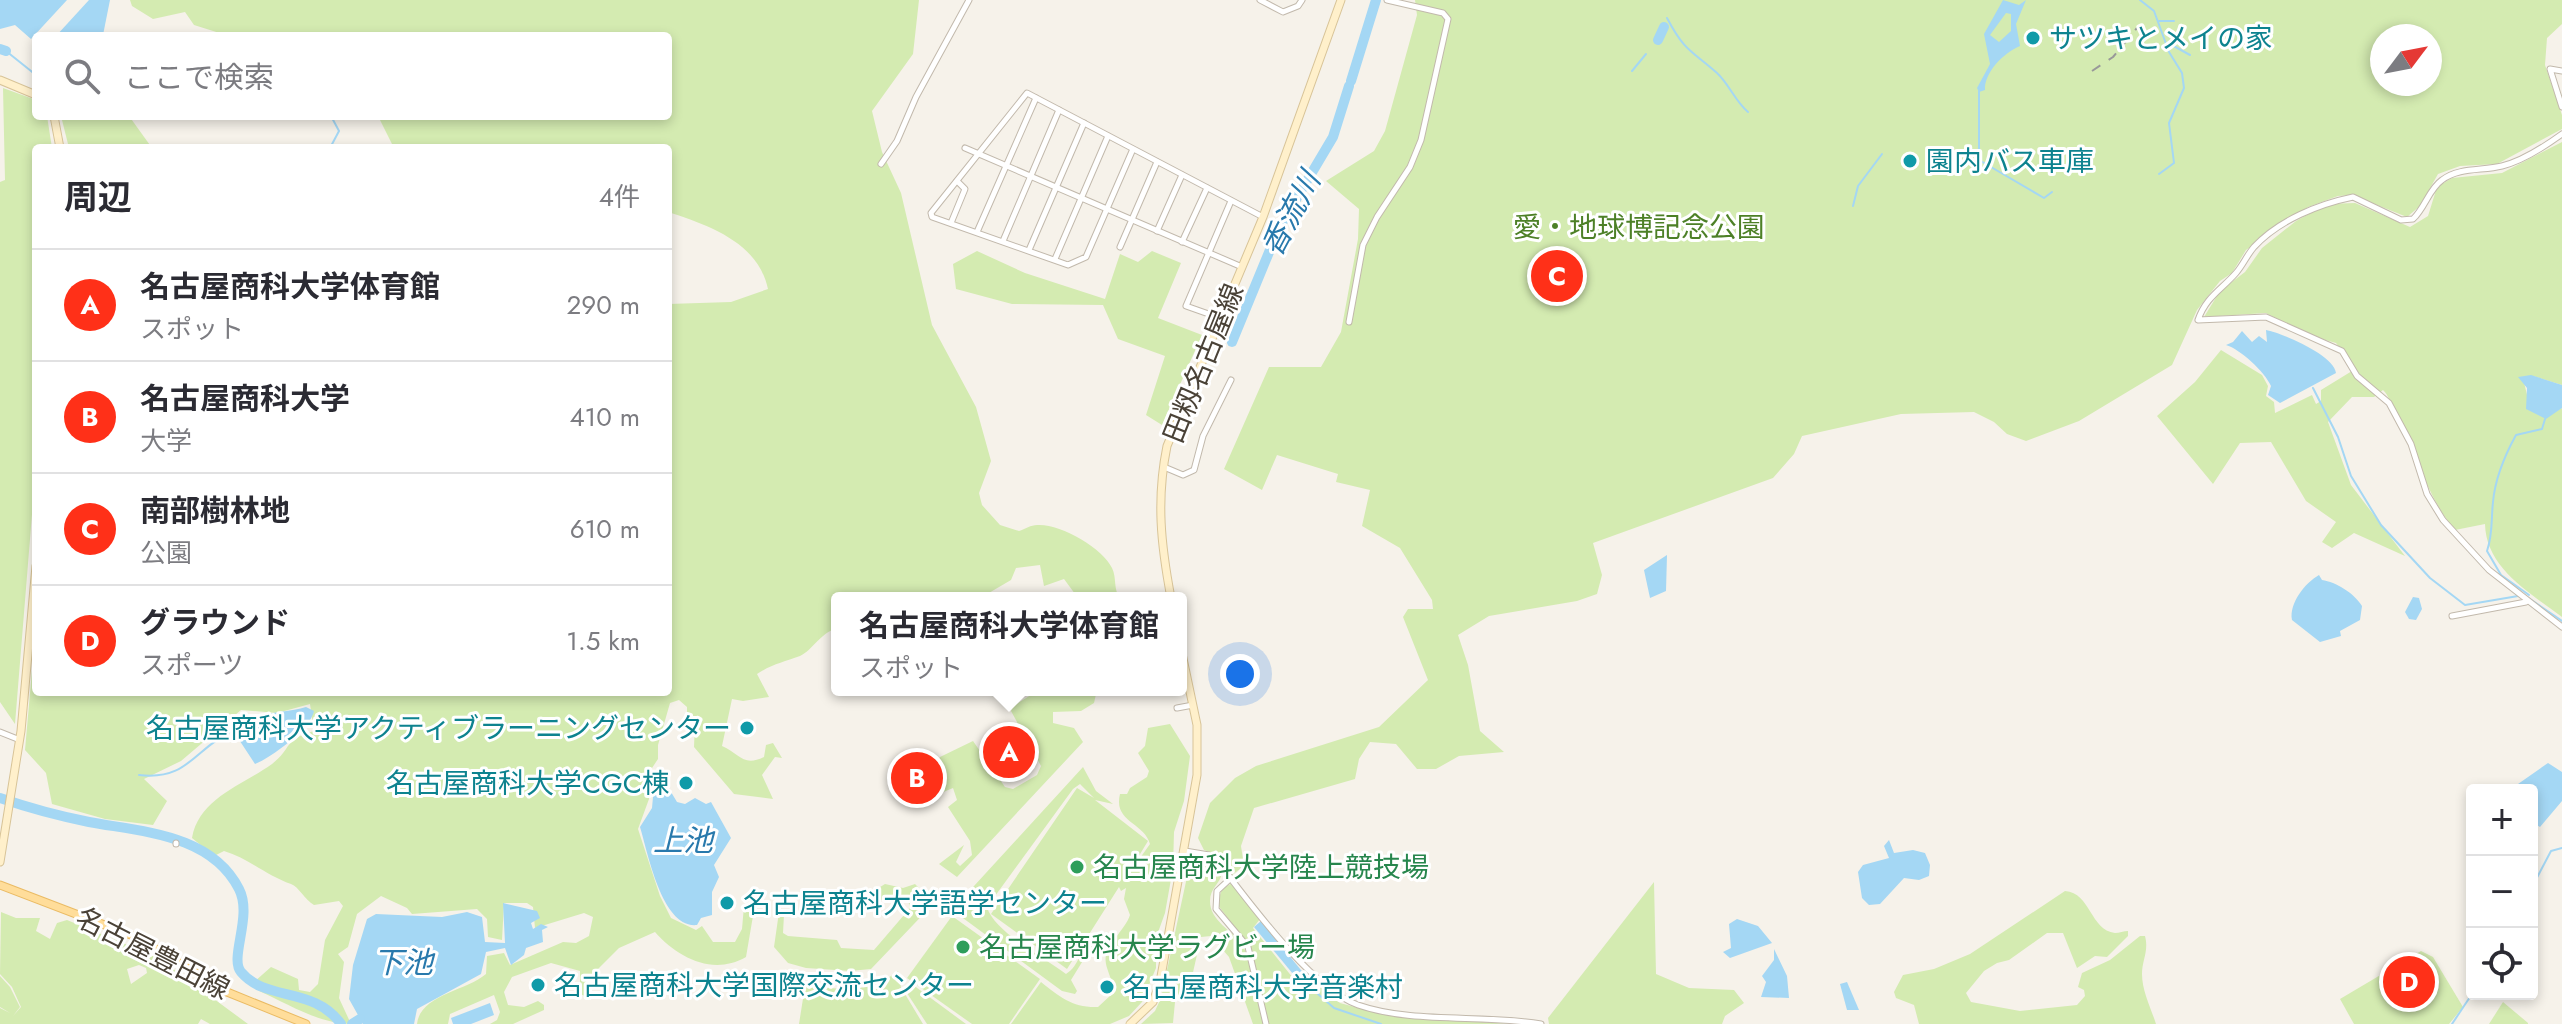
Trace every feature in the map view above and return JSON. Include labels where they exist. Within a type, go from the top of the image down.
[{"type":"main road","name":"田籾名古屋線","points":[[1170,592],[1158,525],[1163,467],[1177,417],[1263,217],[1341,0]]},
{"type":"main road","points":[[0,80],[32,93]]},
{"type":"main road","points":[[55,120],[59,144]]},
{"type":"main road","points":[[0,862],[20,740],[32,610]]},
{"type":"main road","points":[[1130,1024],[1143,1014],[1157,992],[1185,851],[1197,775],[1193,705],[1187,677]]},
{"type":"main road","name":"名古屋豊田線","points":[[0,885],[136,937],[214,985],[306,1024]]},
{"type":"street","points":[[881,164],[897,141],[916,97],[969,0]]},
{"type":"street","points":[[1260,0],[1283,12],[1298,6],[1302,0]]},
{"type":"street","points":[[1349,322],[1363,245],[1377,217],[1410,167],[1421,140],[1448,19],[1443,13],[1387,0]]},
{"type":"street","points":[[2562,71],[2550,69],[2562,107]]},
{"type":"street","points":[[1133,149],[1086,257],[1068,265],[932,217],[931,213],[1027,93],[1263,217]]},
{"type":"street","points":[[977,232],[1036,98]]},
{"type":"street","points":[[1003,241],[1059,110]]},
{"type":"street","points":[[1029,250],[1084,123]]},
{"type":"street","points":[[2562,134],[2513,162],[2445,177],[2413,219],[2401,220],[2353,197],[2312,208],[2256,246],[2234,275],[2217,287],[2202,307],[2198,320],[2266,317],[2342,351],[2357,376],[2389,403],[2411,444],[2424,486],[2437,512],[2489,570],[2562,627]]},
{"type":"street","points":[[1055,259],[1108,136]]},
{"type":"street","points":[[965,148],[1242,267]]},
{"type":"street","points":[[1120,247],[1157,162]]},
{"type":"street","points":[[1157,231],[1182,175]]},
{"type":"street","points":[[951,223],[965,189],[957,181]]},
{"type":"street","points":[[1182,242],[1207,188]]},
{"type":"street","points":[[1220,318],[1186,306],[1231,201]]},
{"type":"street","points":[[1163,467],[1183,475],[1194,470],[1203,436],[1231,380]]},
{"type":"street","points":[[2452,616],[2526,600]]},
{"type":"street","points":[[1177,708],[1193,705]]},
{"type":"street","points":[[0,732],[20,740]]},
{"type":"street","points":[[0,804],[9,807]]},
{"type":"street","points":[[1185,851],[1213,857],[1307,970],[1358,1005],[1422,1016],[1541,1024]]},
{"type":"street","points":[[1231,878],[1218,889],[1214,903],[1221,917],[1248,947],[1266,1024]]},
{"type":"green space","points":[[130,0],[919,0],[913,54],[872,111],[882,152],[901,193],[932,325],[976,407],[991,461],[979,493],[982,505],[1000,525],[1019,531],[1046,525],[1068,532],[1090,545],[1112,568],[1117,592],[1074,592],[1064,579],[1044,586],[1040,565],[1016,568],[1011,580],[991,592],[831,592],[831,631],[800,656],[757,674],[769,697],[743,701],[732,699],[722,746],[751,761],[764,757],[766,745],[773,743],[782,758],[775,757],[762,775],[773,799],[734,794],[694,747],[695,723],[687,714],[687,707],[679,700],[670,703],[658,745],[658,759],[648,774],[649,799],[638,829],[660,896],[671,918],[696,930],[702,926],[713,942],[735,942],[742,929],[744,906],[754,910],[746,957],[721,965],[697,961],[674,950],[655,932],[619,948],[597,970],[596,985],[585,996],[580,994],[580,971],[551,963],[512,977],[504,992],[508,1005],[524,1007],[538,1001],[544,1005],[544,1010],[513,1024],[490,1024],[497,1020],[500,1012],[494,995],[450,1014],[448,1024],[417,1024],[426,1006],[486,974],[487,956],[504,953],[510,965],[563,942],[576,943],[589,936],[593,917],[584,913],[535,928],[533,907],[527,903],[504,903],[502,940],[488,937],[487,919],[477,909],[412,914],[407,908],[381,896],[357,914],[348,947],[338,954],[344,962],[339,998],[351,1024],[316,1017],[259,991],[253,983],[271,967],[298,979],[299,990],[310,992],[318,984],[325,940],[343,906],[339,901],[314,905],[294,886],[233,854],[224,851],[214,856],[192,838],[196,824],[213,803],[272,764],[292,741],[314,731],[310,704],[277,713],[241,710],[181,761],[144,779],[167,801],[153,825],[105,819],[52,804],[46,773],[25,750],[32,670],[32,696],[672,696],[672,304],[731,302],[768,289],[754,259],[743,247],[715,230],[672,213],[672,144],[392,144],[380,120],[672,120],[672,32],[216,32],[194,25],[185,12],[153,19],[132,6]]},
{"type":"green space","name":"愛・地球博記念公園","points":[[1415,0],[2562,0],[2562,24],[2547,38],[2545,65],[2562,115],[2562,129],[2497,164],[2460,166],[2438,174],[2420,206],[2407,217],[2352,195],[2338,196],[2308,207],[2246,250],[2232,273],[2220,281],[2197,310],[2172,365],[2079,421],[2026,441],[2007,434],[1994,422],[1974,412],[1901,414],[1802,436],[1794,454],[1773,478],[1593,543],[1602,575],[1597,594],[1577,601],[1489,616],[1458,635],[1468,665],[1480,731],[1504,752],[1459,756],[1436,769],[1417,769],[1396,744],[1370,742],[1359,759],[1355,779],[1254,808],[1241,846],[1244,866],[1232,875],[1215,854],[1204,850],[1198,838],[1210,803],[1235,778],[1256,766],[1379,727],[1428,680],[1403,617],[1408,609],[1433,609],[1432,600],[1400,548],[1362,526],[1370,490],[1336,482],[1338,474],[1277,455],[1262,490],[1224,469],[1269,367],[1321,367],[1341,332],[1358,239],[1359,209],[1326,181],[1374,151],[1385,131],[1417,15]]},
{"type":"green space","points":[[3,88],[32,99],[32,120],[48,120],[51,144],[32,144],[32,514],[15,724],[0,702],[0,182],[5,180]]},
{"type":"green space","points":[[62,120],[132,120],[149,144],[68,144]]},
{"type":"green space","points":[[2562,142],[2562,385],[2533,376],[2523,378],[2528,399],[2548,415],[2562,408],[2562,617],[2523,588],[2501,566],[2487,540],[2485,524],[2455,530],[2436,502],[2383,390],[2374,397],[2352,397],[2328,422],[2351,485],[2405,556],[2354,533],[2332,548],[2322,542],[2336,522],[2306,501],[2271,442],[2240,443],[2213,484],[2157,416],[2195,382],[2221,350],[2262,375],[2268,386],[2266,396],[2274,402],[2275,413],[2312,395],[2316,404],[2321,401],[2321,390],[2352,371],[2362,377],[2336,343],[2311,336],[2266,313],[2204,317],[2220,291],[2245,272],[2262,248],[2296,221],[2327,204],[2355,203],[2410,227],[2428,216],[2437,187],[2452,178],[2502,173]]},
{"type":"green space","points":[[977,251],[1025,273],[1105,299],[1120,254],[1138,262],[1152,251],[1181,263],[1158,318],[1202,335],[1162,425],[1146,415],[1165,356],[1118,339],[1103,305],[1012,304],[956,289],[953,264]]},
{"type":"green space","points":[[1029,696],[1096,696],[1094,703],[1081,711],[1053,712],[1053,723],[1074,728],[1083,742],[957,877],[939,864],[964,845],[956,862],[960,866],[972,855],[970,841],[948,807],[957,800],[953,788],[941,793],[931,777],[940,757],[973,741],[1005,787],[1013,789],[1037,775],[1041,766],[1011,711],[1013,706]]},
{"type":"green space","points":[[1170,724],[1190,756],[1184,801],[1174,832],[1173,868],[1165,913],[1156,938],[1156,968],[1142,1002],[1129,1016],[1110,1024],[1011,1024],[1041,982],[1061,997],[1081,1006],[1098,1007],[1112,994],[1106,955],[1130,915],[1124,899],[1126,888],[1121,891],[1119,887],[1067,969],[991,914],[1077,788],[1094,798],[1080,784],[1073,789],[987,907],[992,916],[999,926],[1066,974],[1086,947],[1095,941],[1071,980],[1077,991],[1075,994],[1062,991],[952,910],[1083,767],[1096,791],[1113,804],[1095,800],[1148,841],[1123,882],[1150,844],[1142,831],[1121,811],[1120,794],[1127,794],[1130,788],[1147,777],[1149,771],[1138,753],[1145,746],[1148,728]]},
{"type":"green space","points":[[1200,857],[1209,860],[1222,873],[1212,893],[1211,908],[1217,920],[1247,953],[1264,1024],[1253,1024],[1229,957],[1211,936],[1201,937],[1189,990],[1175,1002],[1173,1023],[1141,1024],[1155,1011],[1161,998],[1190,863]]},
{"type":"green space","points":[[1654,882],[1656,974],[1689,988],[1734,990],[1744,1003],[1725,1016],[1722,1024],[1549,1024],[1548,1018]]},
{"type":"green space","points":[[1232,883],[1260,919],[1253,928],[1297,983],[1309,975],[1340,1003],[1377,1013],[1508,1024],[1269,1024],[1250,947],[1217,904],[1222,889]]},
{"type":"green space","points":[[885,884],[903,888],[915,884],[934,903],[871,969],[806,968],[788,963],[774,947],[779,912],[784,915],[783,933],[788,936],[837,940],[841,948],[874,950],[910,908],[908,900],[882,900],[867,895]]},
{"type":"green space","points":[[2065,891],[2080,898],[2107,930],[2115,933],[2128,931],[2128,936],[2107,957],[2095,956],[2077,968],[2063,933],[2047,933],[2009,960],[1984,971],[1966,993],[1971,1002],[2020,1011],[2077,1005],[2085,996],[2084,990],[2078,987],[2082,973],[2110,960],[2140,936],[2145,936],[2142,980],[2156,1024],[1919,1024],[1914,1005],[1896,998],[1894,992],[1903,975],[1934,969],[1970,954]]},
{"type":"green space","points":[[1,912],[16,918],[40,918],[36,931],[50,939],[57,923],[67,920],[157,957],[248,1024],[210,1024],[201,1019],[198,1024],[0,1024],[0,1008],[10,1013],[0,1007],[0,976],[10,987],[20,1007],[13,1016],[21,1007],[12,987],[0,974]],"holes":[[[139,965],[146,968],[147,973],[131,984],[127,969]]]},
{"type":"green space","name":"名古屋商科大学ラグビー場","points":[[952,916],[1040,979],[1009,1024],[972,1024],[907,978]]},
{"type":"green space","points":[[2421,951],[2433,957],[2463,1007],[2449,1024],[2354,1024],[2340,999]]},
{"type":"green space","points":[[898,971],[901,988],[893,992],[902,989],[923,1024],[799,1024],[805,986],[854,989],[876,984]]},
{"type":"green space","points":[[909,982],[966,1024],[927,1024],[905,990]]},
{"type":"green space","points":[[2503,1002],[2528,1023],[2528,1024],[2489,1024]]},
{"type":"water","points":[[0,0],[67,0],[37,32],[32,32],[31,39],[15,25],[0,29]]},
{"type":"water","points":[[89,0],[110,0],[104,32],[60,32]]},
{"type":"water","points":[[2003,0],[2019,5],[2026,0],[2016,24],[2020,46],[1996,64],[1985,90],[1979,92],[1977,88],[1990,64],[1984,34]],"holes":[[[2006,13],[2011,14],[2011,31],[1999,42],[1990,35]]]},
{"type":"water","points":[[2266,330],[2317,352],[2333,366],[2336,373],[2280,403],[2268,395],[2271,386],[2258,368],[2226,345],[2242,331],[2252,342],[2259,336],[2267,342]]},
{"type":"water","points":[[2531,375],[2562,385],[2562,408],[2546,419],[2526,409],[2527,388],[2518,377]]},
{"type":"water","points":[[1667,555],[1666,591],[1650,598],[1644,570]]},
{"type":"water","points":[[2319,575],[2322,580],[2350,593],[2362,606],[2360,620],[2340,631],[2341,636],[2320,642],[2292,620],[2293,607],[2299,594]]},
{"type":"water","points":[[2413,597],[2419,598],[2422,609],[2416,620],[2409,619],[2405,612]]},
{"type":"water","points":[[306,707],[314,711],[306,726],[280,749],[255,764],[232,729],[238,723],[256,716]]},
{"type":"water","points":[[2548,763],[2562,772],[2562,801],[2540,827],[2538,784],[2518,784]]},
{"type":"water","name":"上池","points":[[654,786],[658,793],[671,792],[677,802],[685,804],[695,798],[706,804],[711,802],[731,838],[714,865],[719,877],[712,892],[712,915],[701,918],[697,925],[685,923],[674,915],[652,870],[640,827],[652,808]]},
{"type":"water","points":[[1889,840],[1894,853],[1913,850],[1925,853],[1930,865],[1929,876],[1919,880],[1904,878],[1880,904],[1869,905],[1862,898],[1858,872],[1863,865],[1889,858],[1884,846]]},
{"type":"water","name":"下池","points":[[503,903],[537,911],[540,918],[531,923],[533,929],[541,924],[548,927],[542,930],[543,942],[526,948],[524,955],[511,965],[505,948],[486,952],[481,974],[417,1009],[414,1024],[363,1024],[349,999],[353,965],[367,919],[376,914],[442,917],[467,912],[482,917],[485,942],[505,943]]},
{"type":"water","points":[[1737,919],[1758,926],[1772,943],[1730,958],[1723,952],[1731,948],[1729,924]]},
{"type":"water","points":[[1261,921],[1305,975],[1298,980],[1254,927]]},
{"type":"water","points":[[1774,949],[1787,976],[1789,998],[1761,997],[1766,982],[1762,976],[1774,960]]},
{"type":"water","points":[[1847,982],[1859,1010],[1847,1010],[1840,984]]},
{"type":"water","points":[[490,1003],[494,1015],[471,1024],[453,1024],[451,1018]]},
{"type":"waterway","name":"香流川","points":[[1351,81],[1376,0]]},
{"type":"waterway","points":[[2140,0],[2154,11],[2169,52],[2182,73],[2184,88],[2169,123],[2174,163],[2159,174]]},
{"type":"waterway","points":[[1667,18],[1689,50],[1721,77],[1748,112]]},
{"type":"waterway","points":[[2159,21],[2174,21]]},
{"type":"waterway","points":[[1658,40],[1664,27]]},
{"type":"waterway","points":[[2170,44],[2190,55]]},
{"type":"waterway","points":[[0,49],[6,51]]},
{"type":"waterway","points":[[6,51],[32,72]]},
{"type":"waterway","points":[[1632,71],[1646,54]]},
{"type":"waterway","name":"香流川","points":[[1232,342],[1279,228],[1333,137],[1349,86]]},
{"type":"waterway","points":[[1979,91],[1979,160],[2044,198],[2052,192]]},
{"type":"waterway","points":[[332,144],[339,131],[333,120]]},
{"type":"waterway","points":[[1853,206],[1858,186],[1882,154]]},
{"type":"waterway","points":[[2313,388],[2338,437],[2351,476],[2381,525],[2430,578],[2465,605],[2524,595],[2562,621]]},
{"type":"waterway","points":[[2529,595],[2501,575],[2487,551],[2494,493],[2504,459],[2516,435],[2542,429],[2545,419]]},
{"type":"waterway","points":[[139,775],[156,776],[180,768],[234,730]]},
{"type":"waterway","points":[[0,798],[67,817],[152,833],[193,846],[211,857],[227,871],[243,900],[238,957],[241,972],[263,987],[318,1004],[341,1024]]},
{"type":"waterway","points":[[2538,876],[2551,851],[2562,848]]},
{"type":"waterway","points":[[1301,979],[1334,1008],[1381,1024]]},
{"type":"waterway","points":[[2452,1024],[2468,1000]]},
{"type":"waterway","points":[[352,1024],[360,1019]]},
{"type":"railway","points":[[2092,71],[2113,57],[2137,28]]},
{"type":"place","name":"サツキとメイの家","points":[[2033,38]]},
{"type":"place","name":"園内バス車庫","points":[[1910,161]]},
{"type":"place","name":"南部樹林地","points":[[1557,276]]},
{"type":"place","name":"名古屋商科大学アクティブラーニングセンター","points":[[747,728]]},
{"type":"place","name":"名古屋商科大学体育館","points":[[1009,752]]},
{"type":"place","name":"名古屋商科大学","points":[[917,778]]},
{"type":"place","name":"名古屋商科大学CGC棟","points":[[686,783]]},
{"type":"place","name":"名古屋商科大学陸上競技場","points":[[1077,867]]},
{"type":"place","name":"名古屋商科大学語学センター","points":[[727,903]]},
{"type":"place","name":"名古屋商科大学ラグビー場","points":[[963,947]]},
{"type":"place","name":"グラウンド","points":[[2409,982]]},
{"type":"place","name":"名古屋商科大学国際交流センター","points":[[538,985]]},
{"type":"place","name":"名古屋商科大学音楽村","points":[[1107,987]]}]
